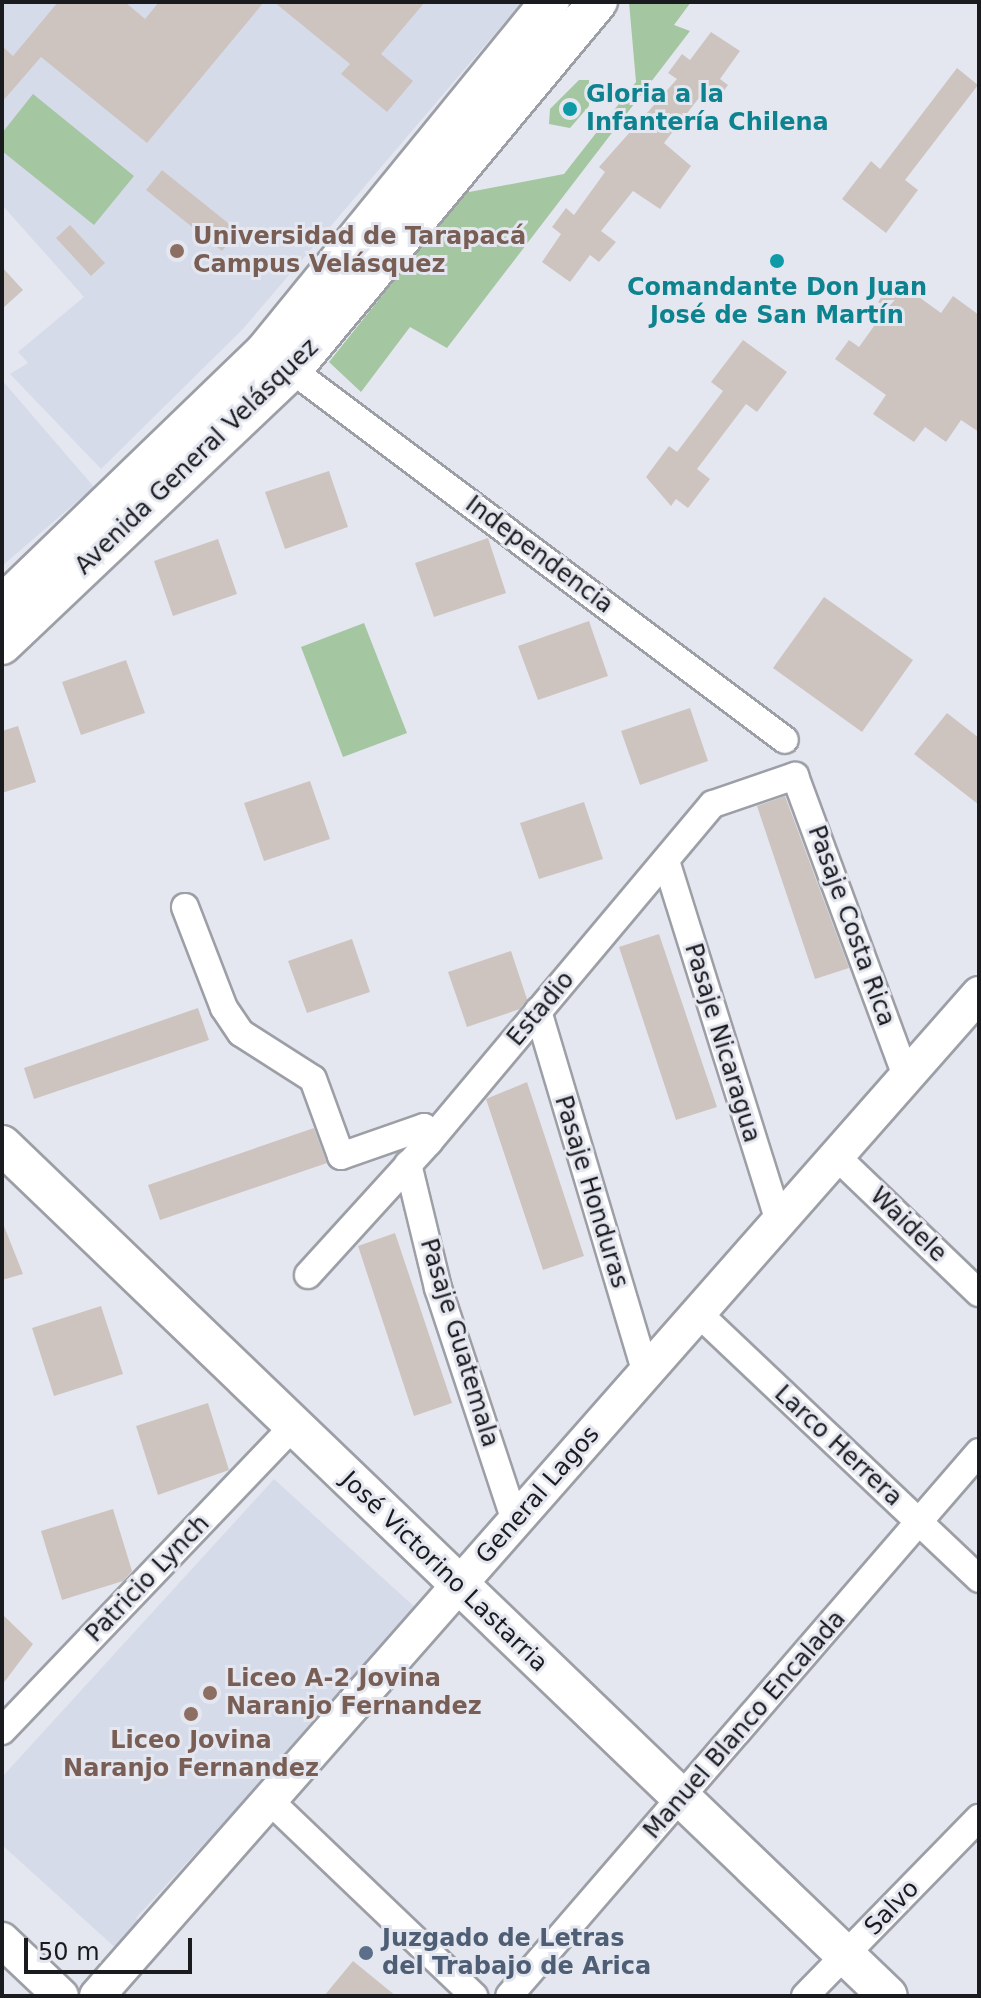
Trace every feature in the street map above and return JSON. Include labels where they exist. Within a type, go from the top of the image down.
[{"type":"main road","name":"Avenida General Velásquez","points":[[2,605],[265,351],[550,2]]},
{"type":"main road","name":"Avenida General Velásquez","points":[[2,645],[292,370],[598,2]]},
{"type":"main road","name":"José Victorino Lastarria","points":[[2,1145],[457,1586],[888,1996]]},
{"type":"street","name":"Independencia","points":[[292,370],[785,740]]},
{"type":"street","name":"Estadio","points":[[308,1275],[429,1142],[667,864],[713,804],[795,776]]},
{"type":"street","name":"Pasaje Costa Rica","points":[[795,776],[906,1076]]},
{"type":"street","name":"Pasaje Nicaragua","points":[[667,864],[779,1221]]},
{"type":"street","points":[[185,907],[224,1008],[241,1033],[313,1079],[341,1156],[424,1127],[429,1142]]},
{"type":"street","name":"General Lagos","points":[[97,1996],[979,994]]},
{"type":"street","name":"Pasaje Honduras","points":[[538,1011],[646,1373]]},
{"type":"street","name":"Waidele","points":[[836,1156],[979,1293]]},
{"type":"street","name":"Pasaje Guatemala","points":[[408,1164],[438,1288],[515,1521]]},
{"type":"street","name":"Larco Herrera","points":[[698,1313],[979,1579]]},
{"type":"street","name":"Patricio Lynch","points":[[2,1731],[293,1426]]},
{"type":"street","name":"Manuel Blanco Encalada","points":[[509,1996],[921,1524],[979,1452]]},
{"type":"street","points":[[269,1800],[474,1996]]},
{"type":"street","name":"Salvo","points":[[805,1996],[979,1818]]},
{"type":"street","points":[[2,1940],[61,1996]]},
{"type":"shaded area","name":"Universidad de Tarapacá Campus Velásquez","points":[[2,2],[522,2],[243,329],[101,469],[10,374],[28,363],[18,352],[84,297],[2,205]]},
{"type":"shaded area","points":[[2,380],[94,487],[2,566]]},
{"type":"shaded area","name":"Liceo A-2 Jovina Naranjo Fernandez","points":[[274,1479],[418,1610],[136,1918],[143,1926],[120,1952],[2,1845],[2,1777]]},
{"type":"green space","points":[[629,2],[691,2],[674,25],[690,31],[447,348],[410,327],[361,392],[329,362],[464,193],[564,174],[636,82]]},
{"type":"green space","points":[[579,80],[589,80],[589,106],[570,128],[549,124],[550,109]]},
{"type":"green space","points":[[33,94],[134,176],[94,225],[2,151],[2,133]]},
{"type":"green space","points":[[364,623],[407,733],[343,757],[301,647]]},
{"type":"building","points":[[58,2],[125,2],[145,19],[159,2],[264,2],[147,143],[41,57],[2,102],[2,46],[13,56]]},
{"type":"building","points":[[274,2],[425,2],[381,54],[413,81],[387,112],[341,74],[350,64]]},
{"type":"building","points":[[711,32],[740,51],[720,79],[728,85],[714,104],[702,94],[664,143],[691,166],[660,209],[633,191],[601,231],[616,242],[599,262],[590,255],[570,282],[542,262],[561,234],[552,227],[566,208],[574,215],[605,172],[599,167],[677,79],[668,73],[682,54],[690,60]]},
{"type":"building","points":[[957,68],[978,85],[905,180],[918,190],[886,233],[842,199],[871,161],[880,169]]},
{"type":"building","points":[[162,170],[238,231],[222,251],[146,190]]},
{"type":"building","points":[[70,225],[105,263],[91,276],[56,238]]},
{"type":"building","points":[[2,267],[23,290],[2,309]]},
{"type":"building","points":[[894,279],[941,313],[953,296],[979,315],[979,432],[961,420],[946,442],[925,427],[914,442],[873,414],[886,395],[835,359],[849,340],[859,347],[887,308],[878,302]]},
{"type":"building","points":[[743,340],[787,372],[757,412],[746,404],[697,469],[710,479],[688,508],[676,499],[671,506],[646,477],[669,446],[677,452],[723,391],[711,382]]},
{"type":"building","points":[[329,471],[348,527],[285,549],[265,492]]},
{"type":"building","points":[[488,538],[506,593],[434,617],[415,563]]},
{"type":"building","points":[[218,539],[237,594],[173,616],[154,561]]},
{"type":"building","points":[[824,597],[913,660],[862,732],[773,668]]},
{"type":"building","points":[[589,621],[608,676],[538,700],[518,646]]},
{"type":"building","points":[[126,660],[145,713],[81,735],[62,682]]},
{"type":"building","points":[[690,708],[708,761],[640,785],[621,731]]},
{"type":"building","points":[[947,713],[979,738],[979,805],[914,754]]},
{"type":"building","points":[[18,726],[36,782],[2,793],[2,731]]},
{"type":"building","points":[[310,781],[330,839],[264,861],[244,803]]},
{"type":"building","points":[[785,796],[849,968],[815,979],[757,806]]},
{"type":"building","points":[[584,802],[603,859],[539,879],[520,823]]},
{"type":"building","points":[[659,934],[717,1107],[676,1120],[619,947]]},
{"type":"building","points":[[352,939],[370,992],[307,1013],[288,961]]},
{"type":"building","points":[[511,951],[527,999],[520,1009],[467,1027],[448,972]]},
{"type":"building","points":[[198,1008],[209,1040],[34,1099],[24,1068]]},
{"type":"building","points":[[527,1082],[584,1256],[543,1270],[486,1099]]},
{"type":"building","points":[[314,1128],[327,1163],[160,1220],[148,1185]]},
{"type":"building","points":[[2,1221],[23,1274],[2,1280]]},
{"type":"building","points":[[395,1233],[452,1403],[414,1416],[358,1246]]},
{"type":"building","points":[[101,1306],[123,1374],[54,1396],[32,1328]]},
{"type":"building","points":[[208,1403],[229,1470],[158,1495],[136,1426]]},
{"type":"building","points":[[113,1509],[132,1571],[123,1581],[62,1600],[41,1531]]},
{"type":"building","points":[[2,1614],[33,1644],[2,1685]]},
{"type":"building","points":[[353,1961],[396,1996],[324,1996]]},
{"type":"place","name":"Gloria a la Infantería Chilena","points":[[570,109]]},
{"type":"place","name":"Universidad de Tarapacá Campus Velásquez","points":[[177,251]]},
{"type":"place","name":"Comandante Don Juan José de San Martín","points":[[777,261]]},
{"type":"place","name":"Liceo A-2 Jovina Naranjo Fernandez","points":[[210,1693]]},
{"type":"place","name":"Liceo Jovina Naranjo Fernandez","points":[[191,1714]]},
{"type":"place","name":"Juzgado de Letras del Trabajo de Arica","points":[[366,1953]]}]
